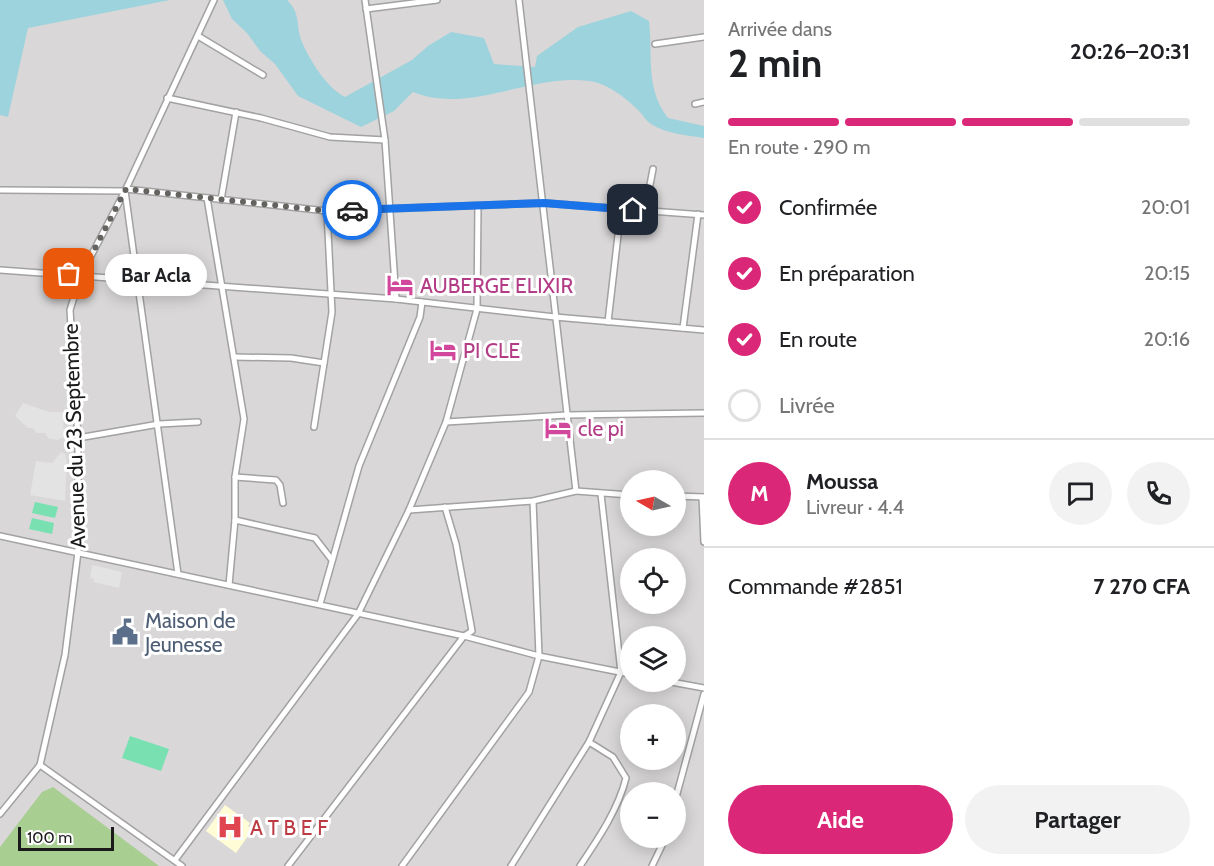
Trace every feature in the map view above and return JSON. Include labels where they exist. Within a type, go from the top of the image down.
[{"type":"street","points":[[365,0],[385,140],[396,299]]},
{"type":"street","points":[[366,9],[437,0]]},
{"type":"street","points":[[519,0],[576,491]]},
{"type":"street","name":"Avenue du 23 Septembre","points":[[0,814],[40,765],[65,655],[78,552],[78,438],[70,310],[81,275],[125,190],[214,2]]},
{"type":"street","points":[[198,36],[263,75]]},
{"type":"street","points":[[655,44],[704,37]]},
{"type":"street","points":[[167,98],[236,112],[330,137],[385,140]]},
{"type":"street","points":[[695,104],[704,102]]},
{"type":"street","points":[[221,200],[236,112]]},
{"type":"street","points":[[645,211],[653,169]]},
{"type":"street","points":[[0,190],[125,190],[327,211],[544,203],[701,214],[683,328]]},
{"type":"street","points":[[125,190],[178,574]]},
{"type":"street","points":[[207,198],[244,419],[235,477],[235,520],[229,585]]},
{"type":"street","points":[[175,860],[358,614],[409,510],[446,422],[477,309],[478,206]]},
{"type":"street","points":[[608,322],[621,209]]},
{"type":"street","points":[[314,427],[332,312],[327,211]]},
{"type":"street","points":[[0,270],[396,299],[555,317],[704,330]]},
{"type":"street","points":[[320,604],[359,466],[420,317],[422,302]]},
{"type":"street","points":[[234,357],[291,358],[324,363]]},
{"type":"street","points":[[446,422],[567,415],[704,413]]},
{"type":"street","points":[[78,438],[159,424],[198,422]]},
{"type":"street","points":[[235,477],[276,480],[280,485],[284,503]]},
{"type":"street","points":[[409,510],[533,501],[576,491],[620,495]]},
{"type":"street","points":[[601,494],[620,663]]},
{"type":"street","points":[[686,496],[703,497],[704,542]]},
{"type":"street","points":[[402,866],[529,693],[539,656],[533,501]]},
{"type":"street","points":[[288,866],[464,636],[472,631],[456,544],[445,507]]},
{"type":"street","points":[[235,520],[315,538],[332,560]]},
{"type":"street","points":[[0,536],[320,604],[464,636],[539,656],[620,672]]},
{"type":"street","points":[[511,866],[589,742],[620,674]]},
{"type":"street","points":[[686,685],[704,688]]},
{"type":"street","points":[[680,782],[704,694]]},
{"type":"street","points":[[580,866],[601,833],[622,792],[626,778],[613,757],[589,742]]},
{"type":"street","points":[[40,765],[182,866]]},
{"type":"street","points":[[652,866],[661,848]]},
{"type":"shaded area","points":[[0,0],[704,0],[704,866],[0,866]]},
{"type":"shaded area","points":[[23,403],[49,412],[63,412],[64,437],[57,440],[48,438],[45,433],[36,433],[33,428],[28,428],[15,416]]},
{"type":"shaded area","points":[[61,452],[65,454],[67,462],[65,501],[30,495],[36,461],[52,463]]},
{"type":"shaded area","points":[[92,565],[122,572],[119,588],[93,582],[94,579],[90,578]]},
{"type":"shaded area","name":"A T B E F","points":[[225,805],[250,823],[248,826],[253,829],[236,853],[206,831]]},
{"type":"green space","points":[[35,502],[58,507],[55,518],[32,513]]},
{"type":"green space","points":[[32,518],[54,523],[52,534],[29,529]]},
{"type":"green space","points":[[130,736],[169,749],[161,771],[122,758]]},
{"type":"green space","points":[[53,787],[159,866],[0,866],[0,847],[42,792]]},
{"type":"water","points":[[0,0],[170,0],[28,28],[8,117],[0,115]]},
{"type":"water","points":[[223,0],[287,0],[295,10],[302,42],[320,74],[332,88],[345,97],[412,60],[428,46],[451,32],[484,38],[494,64],[535,67],[537,56],[578,27],[631,11],[649,21],[651,72],[661,107],[668,118],[704,126],[704,138],[677,134],[649,123],[622,96],[596,82],[567,80],[456,99],[435,98],[413,92],[394,111],[361,127],[298,96],[275,64],[260,51],[247,33],[232,19]]},
{"type":"way so far","points":[[69,274],[81,275],[126,189],[327,211],[352,210]]},
{"type":"place","name":"Bar Acla","points":[[69,274]]},
{"type":"place","name":"AUBERGE ELIXIR","points":[[400,285]]},
{"type":"place","name":"PI CLE","points":[[443,350]]},
{"type":"place","name":"cle pi","points":[[558,428]]},
{"type":"place","name":"Maison de Jeunesse","points":[[125,632]]},
{"type":"place","name":"A T B E F","points":[[230,827]]},
{"type":"route","points":[[352,210],[544,203],[633,210]]}]
